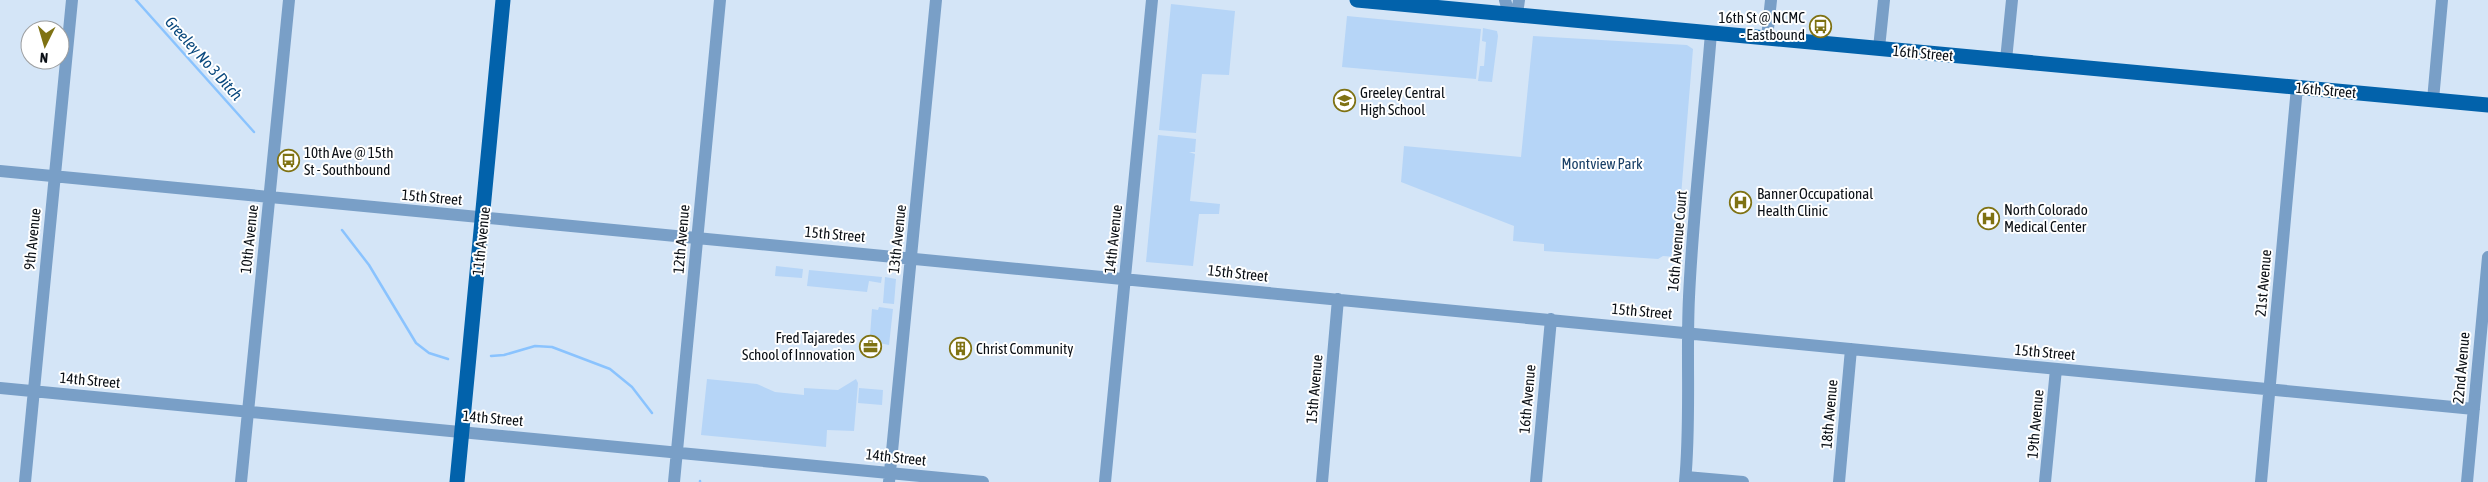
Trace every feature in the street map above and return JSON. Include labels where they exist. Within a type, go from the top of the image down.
[{"type":"main road","name":"11th Avenue","points":[[457,482],[503,0]]},
{"type":"main road","name":"16th Street","points":[[1362,0],[1507,7],[1711,33],[2488,105]]},
{"type":"street","name":"9th Avenue","points":[[25,482],[72,0]]},
{"type":"street","name":"10th Avenue","points":[[242,482],[289,0]]},
{"type":"street","name":"12th Avenue","points":[[674,482],[720,0]]},
{"type":"street","name":"13th Avenue","points":[[890,478],[936,0]]},
{"type":"street","name":"14th Avenue","points":[[1105,482],[1152,0]]},
{"type":"street","points":[[1507,7],[1518,6],[1518,0]]},
{"type":"street","points":[[1767,38],[1771,0]]},
{"type":"street","points":[[1879,48],[1884,0]]},
{"type":"street","points":[[2006,60],[2012,0]]},
{"type":"street","points":[[2433,100],[2442,0]]},
{"type":"street","name":"16th Avenue Court","points":[[1686,479],[1689,386],[1687,332],[1711,33]]},
{"type":"street","name":"21st Avenue","points":[[2261,482],[2297,87]]},
{"type":"street","name":"15th Street","points":[[0,171],[2474,409]]},
{"type":"street","name":"22nd Avenue","points":[[2467,482],[2488,257]]},
{"type":"street","name":"15th Avenue","points":[[1322,482],[1338,299]]},
{"type":"street","name":"16th Avenue","points":[[1536,482],[1551,319]]},
{"type":"street","name":"18th Avenue","points":[[1839,482],[1851,349]]},
{"type":"street","name":"19th Avenue","points":[[2045,482],[2056,369]]},
{"type":"street","name":"14th Street","points":[[0,388],[677,452],[890,478],[983,482]]},
{"type":"street","points":[[1686,479],[1743,482]]},
{"type":"green space","points":[[1171,4],[1235,11],[1229,75],[1202,74],[1196,133],[1159,130]]},
{"type":"green space","points":[[1347,16],[1481,29],[1476,79],[1342,67]]},
{"type":"green space","points":[[1483,28],[1497,31],[1498,36],[1492,82],[1478,81],[1480,66],[1484,66],[1486,42],[1482,41]]},
{"type":"green space","name":"Montview Park","points":[[1533,36],[1687,45],[1693,49],[1676,257],[1663,256],[1658,259],[1544,251],[1544,244],[1513,241],[1514,226],[1401,182],[1404,146],[1521,157]]},
{"type":"green space","points":[[1158,135],[1196,139],[1195,152],[1189,152],[1195,154],[1190,201],[1220,204],[1219,214],[1199,214],[1193,266],[1146,262]]},
{"type":"green space","points":[[776,266],[803,269],[802,278],[775,276]]},
{"type":"green space","points":[[809,270],[882,277],[881,283],[869,281],[867,292],[807,286]]},
{"type":"green space","points":[[885,277],[896,279],[894,304],[883,303]]},
{"type":"green space","points":[[879,307],[893,309],[889,345],[879,343],[879,338],[870,336],[872,309],[878,310]]},
{"type":"green space","points":[[707,379],[757,384],[775,392],[804,395],[804,388],[838,390],[856,379],[858,383],[854,431],[827,430],[826,447],[701,435]]},
{"type":"green space","points":[[859,388],[883,390],[882,405],[858,403]]},
{"type":"waterway","name":"Greeley No 3 Ditch","points":[[136,0],[254,132]]},
{"type":"waterway","name":"Greeley No 3 Ditch","points":[[342,230],[369,265],[416,343],[429,353],[448,359]]},
{"type":"waterway","name":"Greeley No 3 Ditch","points":[[491,356],[504,355],[535,346],[552,347],[610,369],[632,387],[652,413]]},
{"type":"place","name":"16th St @ NCMC - Eastbound","points":[[1821,26]]},
{"type":"place","name":"Greeley Central High School","points":[[1344,101]]},
{"type":"place","name":"10th Ave @ 15th St - Southbound","points":[[288,161]]},
{"type":"place","name":"Banner Occupational Health Clinic","points":[[1741,202]]},
{"type":"place","name":"North Colorado Medical Center","points":[[1988,218]]},
{"type":"place","name":"Fred Tajaredes School of Innovation","points":[[871,346]]},
{"type":"place","name":"Christ Community","points":[[960,348]]}]
